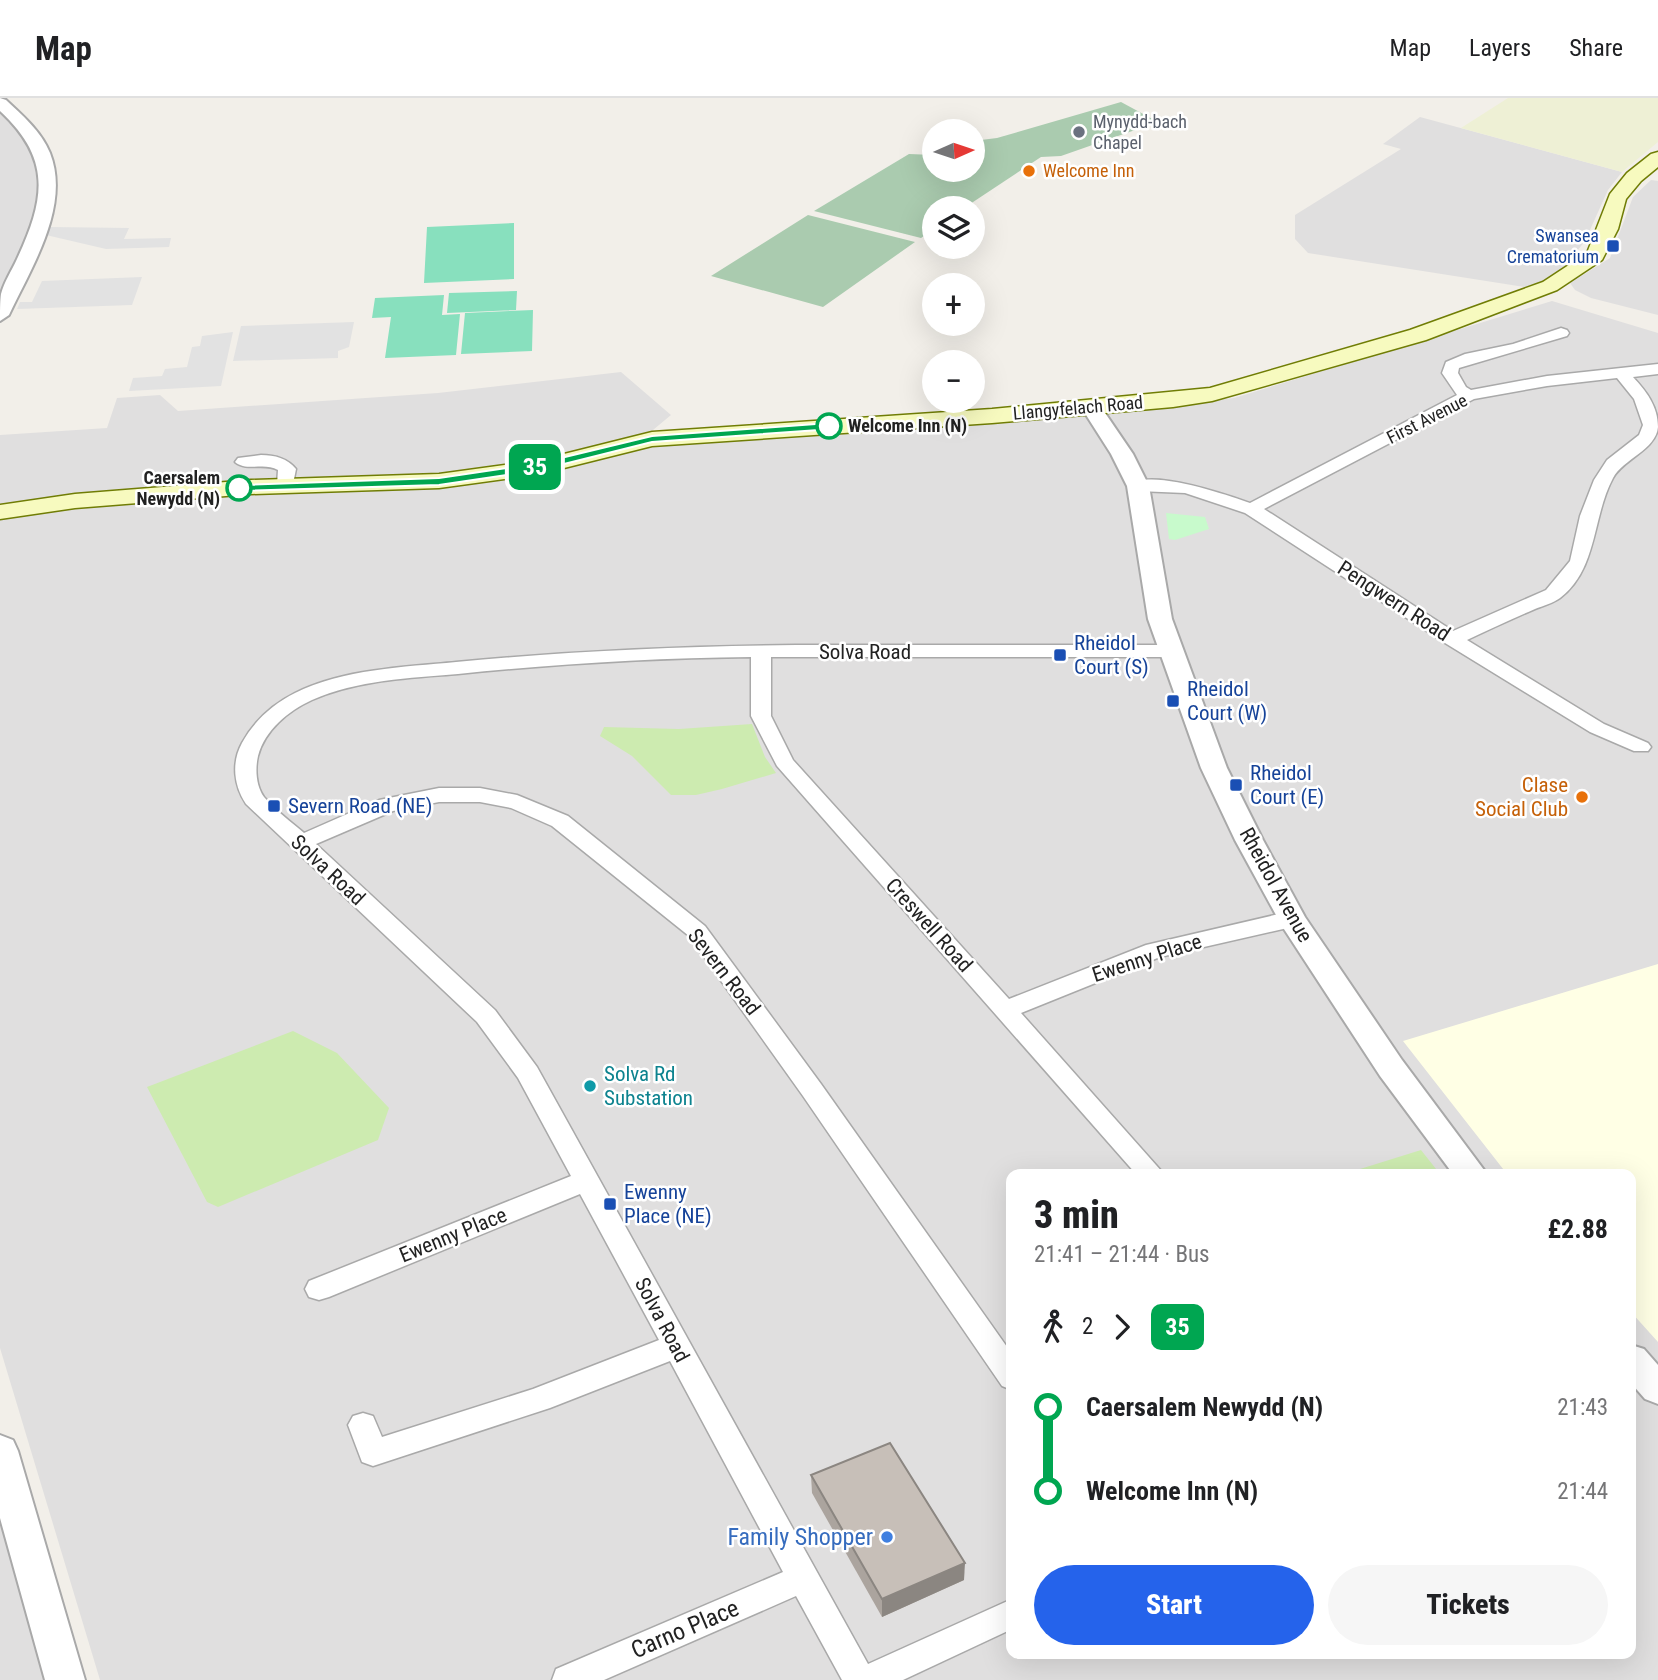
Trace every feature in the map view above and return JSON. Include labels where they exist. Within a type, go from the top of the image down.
[{"type":"main road","name":"Llangyfelach Road","points":[[0,512],[75,501],[286,485],[439,481],[540,467],[652,439],[1173,400],[1245,386],[1418,335],[1550,286],[1595,256],[1608,229],[1617,198],[1634,177],[1658,158]]},
{"type":"street","points":[[0,103],[18,116],[35,136],[47,167],[45,209],[36,236],[0,315]]},
{"type":"street","points":[[1469,396],[1454,382],[1450,373],[1452,365],[1471,357],[1517,348],[1561,333]]},
{"type":"street","name":"First Avenue","points":[[1251,509],[1469,396],[1547,381],[1658,369]]},
{"type":"street","points":[[1452,639],[1553,594],[1579,562],[1589,516],[1603,480],[1613,464],[1647,437],[1651,425],[1650,412],[1642,397],[1621,373]]},
{"type":"street","name":"Rheidol Avenue","points":[[1091,407],[1117,445],[1138,486],[1160,619],[1170,651],[1214,768],[1249,840],[1293,919],[1391,1068],[1467,1169]]},
{"type":"street","points":[[244,462],[266,461],[283,464],[287,469],[286,485]]},
{"type":"street","name":"Pengwern Road","points":[[1138,486],[1187,488],[1251,509],[1452,639],[1597,728],[1641,747]]},
{"type":"street","name":"Creswell Road","points":[[761,651],[761,716],[784,762],[1147,1169]]},
{"type":"street","name":"Solva Road","points":[[859,1680],[528,1073],[486,1016],[254,799],[246,786],[244,772],[252,743],[262,727],[276,714],[318,691],[356,680],[534,660],[659,652],[1170,651]]},
{"type":"street","name":"Severn Road","points":[[300,843],[387,805],[439,795],[480,795],[517,802],[559,821],[697,931],[812,1090],[1006,1369]]},
{"type":"street","name":"Ewenny Place","points":[[1006,1010],[1154,951],[1293,919]]},
{"type":"street","name":"Ewenny Place","points":[[319,1289],[587,1180]]},
{"type":"street","points":[[363,1425],[373,1453],[540,1399],[676,1346]]},
{"type":"street","points":[[1636,1365],[1658,1389]]},
{"type":"street","points":[[0,1451],[65,1680]]},
{"type":"street","name":"Carno Place","points":[[568,1680],[803,1578]]},
{"type":"street","points":[[868,1680],[1006,1616]]},
{"type":"shaded area","points":[[1508,98],[1658,98],[1658,142],[1622,172],[1461,128]]},
{"type":"shaded area","points":[[1121,102],[1158,122],[1061,156],[1041,157],[982,196],[922,196],[921,238],[814,211],[909,154],[922,155],[922,182],[985,182],[985,140]]},
{"type":"shaded area","points":[[0,111],[25,133],[39,163],[40,205],[0,302]]},
{"type":"shaded area","points":[[1420,117],[1622,172],[1608,190],[1585,241],[1557,276],[1531,288],[1308,253],[1295,239],[1295,215],[1401,149],[1383,144]]},
{"type":"shaded area","points":[[1651,180],[1658,181],[1658,315],[1591,298],[1575,290],[1570,283],[1610,258],[1633,197]]},
{"type":"shaded area","points":[[808,215],[915,242],[823,307],[711,276]]},
{"type":"shaded area","points":[[50,227],[129,228],[124,239],[171,238],[169,247],[106,249],[46,235]]},
{"type":"shaded area","points":[[142,277],[132,305],[17,309],[20,302],[32,302],[42,281]]},
{"type":"shaded area","points":[[1552,301],[1658,333],[1658,1680],[100,1680],[0,1348],[0,517],[208,495],[353,492],[486,483],[545,473],[664,442],[1008,423],[1234,398]]},
{"type":"shaded area","points":[[354,322],[349,347],[338,351],[338,358],[233,361],[241,326]]},
{"type":"shaded area","points":[[233,332],[221,386],[129,391],[133,378],[162,376],[165,369],[187,367],[192,347],[200,346],[202,336]]},
{"type":"shaded area","points":[[621,372],[671,415],[653,430],[589,450],[494,470],[0,506],[0,435],[107,428],[117,398],[160,395],[178,411],[438,393]]},
{"type":"shaded area","points":[[1658,964],[1658,1342],[1636,1318],[1636,1169],[1503,1169],[1403,1041]]},
{"type":"shaded area","points":[[0,1515],[44,1680],[0,1680]]},
{"type":"green space","points":[[514,223],[514,279],[424,283],[427,227]]},
{"type":"green space","points":[[517,291],[516,310],[447,313],[449,293]]},
{"type":"green space","points":[[444,295],[442,315],[460,314],[456,355],[385,358],[391,317],[372,318],[375,298]]},
{"type":"green space","points":[[533,310],[532,351],[461,354],[465,313]]},
{"type":"green space","points":[[1166,513],[1205,517],[1209,529],[1175,540],[1169,539]]},
{"type":"green space","points":[[752,724],[765,757],[776,773],[696,795],[671,795],[632,756],[600,736],[604,727],[679,729]]},
{"type":"green space","points":[[293,1031],[337,1053],[389,1108],[378,1140],[218,1207],[207,1202],[147,1087]]},
{"type":"green space","points":[[1421,1150],[1436,1169],[1360,1169]]},
{"type":"building","name":"Family Shopper","points":[[890,1443],[965,1563],[882,1599],[811,1475]]},
{"type":"bus line","name":"35","points":[[239,488],[400,483],[478,477],[540,467],[652,439],[829,426]]},
{"type":"place","name":"Mynydd-bach Chapel","points":[[1079,132]]},
{"type":"place","name":"Welcome Inn","points":[[1029,171]]},
{"type":"place","name":"Swansea Crematorium","points":[[1613,246]]},
{"type":"place","name":"Welcome Inn (N)","points":[[829,426]]},
{"type":"place","name":"Caersalem Newydd (N)","points":[[239,488]]},
{"type":"place","name":"Rheidol Court (S)","points":[[1060,655]]},
{"type":"place","name":"Rheidol Court (W)","points":[[1173,701]]},
{"type":"place","name":"Rheidol Court (E)","points":[[1236,785]]},
{"type":"place","name":"Clase Social Club","points":[[1582,797]]},
{"type":"place","name":"Severn Road (NE)","points":[[274,806]]},
{"type":"place","name":"Solva Rd Substation","points":[[590,1086]]},
{"type":"place","name":"Ewenny Place (NE)","points":[[610,1204]]},
{"type":"place","name":"Family Shopper","points":[[887,1537]]}]
